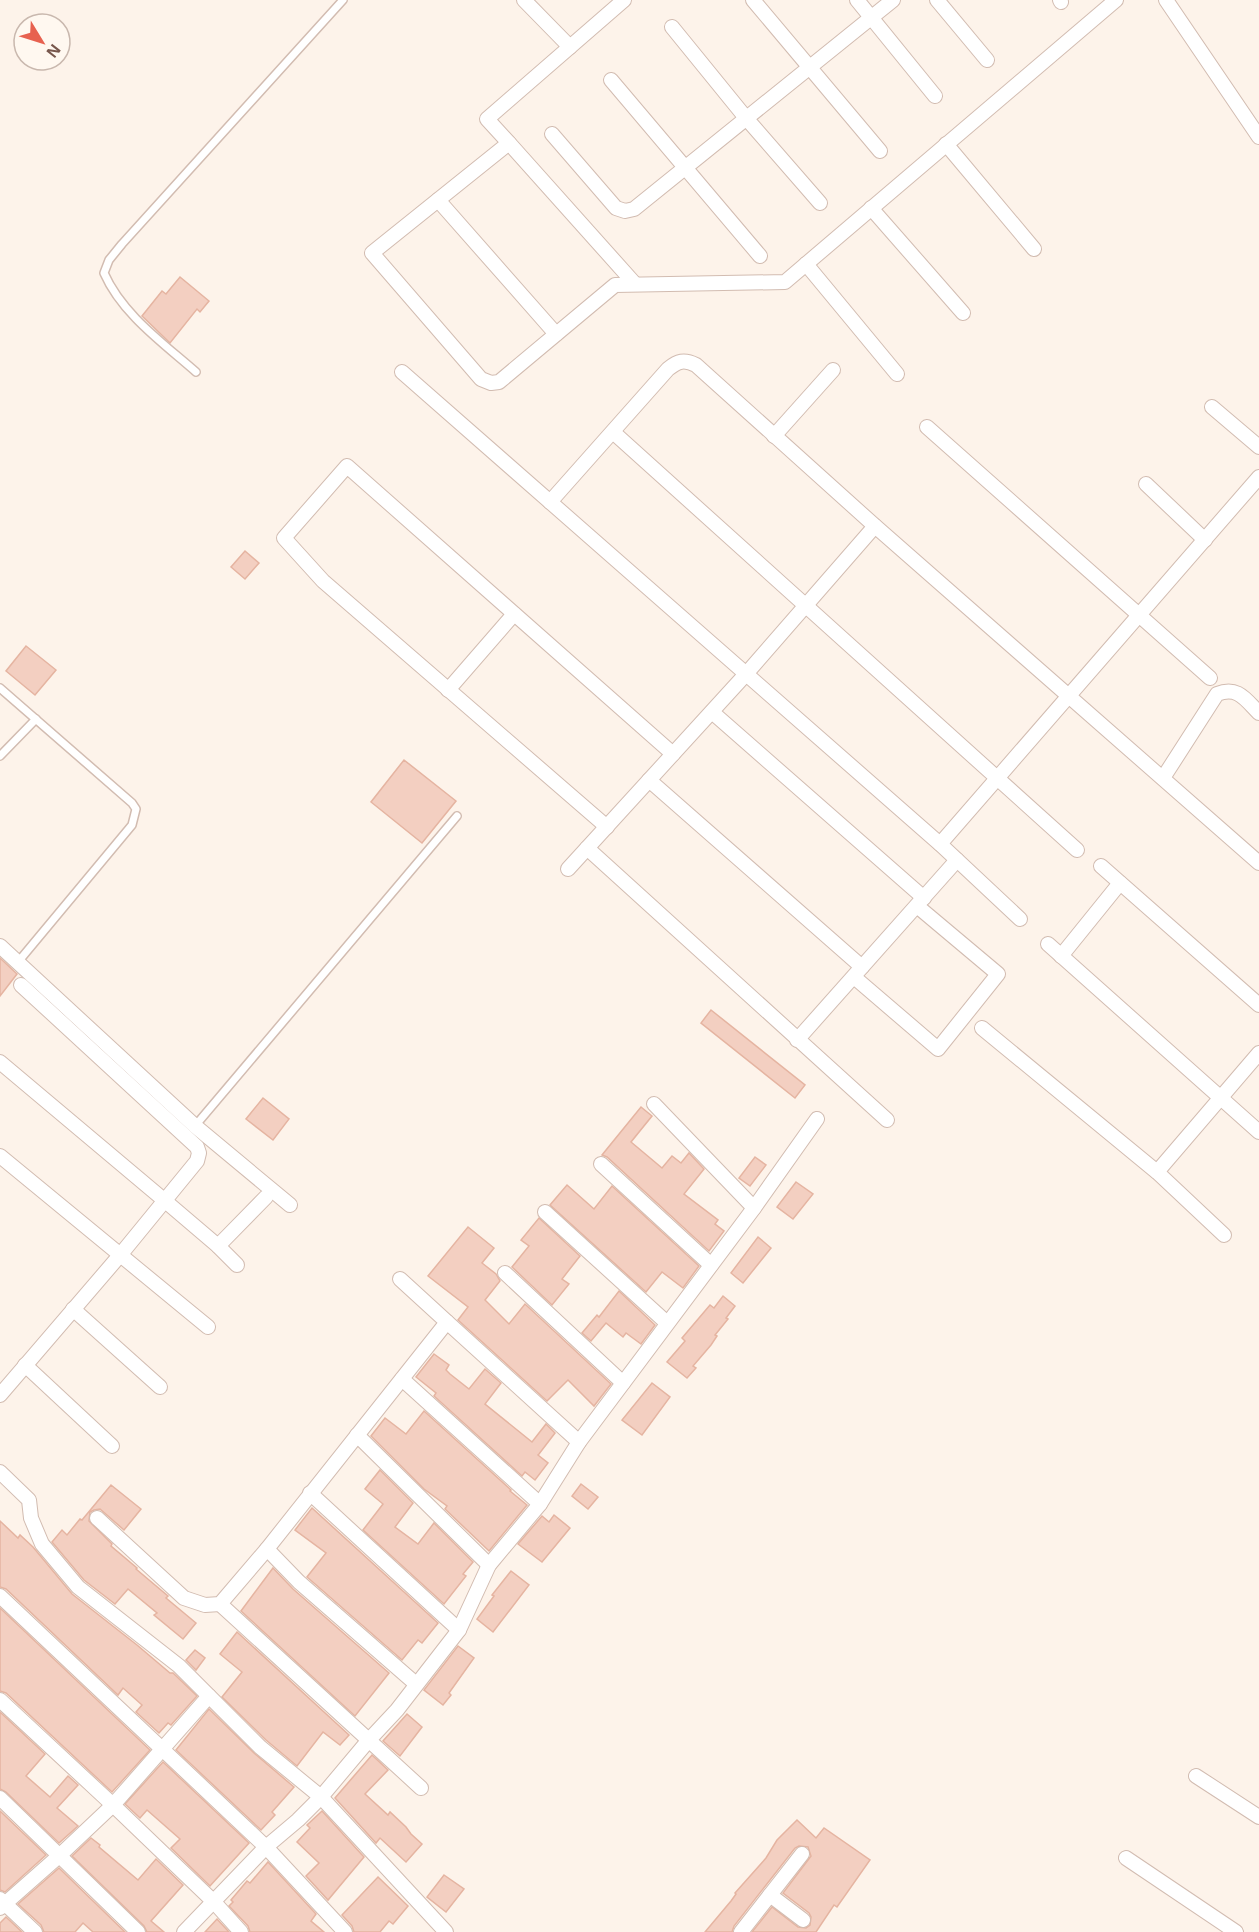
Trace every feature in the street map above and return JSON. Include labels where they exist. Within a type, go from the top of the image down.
[{"type":"street","points":[[524,0],[570,47]]},
{"type":"street","points":[[624,0],[487,119],[635,284]]},
{"type":"street","points":[[753,0],[880,151]]},
{"type":"street","points":[[856,0],[935,96]]},
{"type":"street","points":[[552,134],[616,208],[625,211],[634,209],[893,0]]},
{"type":"street","points":[[937,0],[987,60]]},
{"type":"street","points":[[509,143],[372,253],[481,379],[491,383],[499,381],[615,285],[785,282],[1116,0]]},
{"type":"street","points":[[1166,0],[1259,137]]},
{"type":"street","points":[[672,27],[819,203]]},
{"type":"street","points":[[611,80],[760,256]]},
{"type":"street","points":[[946,144],[1034,249]]},
{"type":"street","points":[[438,200],[556,334]]},
{"type":"street","points":[[871,208],[963,313]]},
{"type":"street","points":[[806,264],[897,374]]},
{"type":"street","points":[[550,502],[668,369],[678,362],[687,361],[696,365],[1068,697],[1259,862]]},
{"type":"street","points":[[774,436],[833,370]]},
{"type":"street","points":[[402,372],[940,844],[1020,919]]},
{"type":"street","points":[[1212,406],[1259,447]]},
{"type":"street","points":[[927,427],[1210,678]]},
{"type":"street","points":[[613,432],[1077,850]]},
{"type":"street","points":[[607,827],[323,581],[284,538],[347,466],[673,754]]},
{"type":"street","points":[[940,844],[1259,477]]},
{"type":"street","points":[[1146,484],[1205,540]]},
{"type":"street","points":[[568,869],[712,712],[875,526]]},
{"type":"street","points":[[448,690],[514,614]]},
{"type":"street","points":[[1163,778],[1217,694],[1227,690],[1237,693],[1259,712]]},
{"type":"street","points":[[649,780],[858,972],[938,1049],[998,975],[712,712]]},
{"type":"street","points":[[587,848],[887,1120]]},
{"type":"street","points":[[797,1040],[957,860]]},
{"type":"street","points":[[1101,866],[1259,1005]]},
{"type":"street","points":[[1061,956],[1120,883]]},
{"type":"street","points":[[1048,944],[1259,1132]]},
{"type":"street","points":[[0,945],[195,1126],[290,1205]]},
{"type":"street","points":[[0,1395],[121,1254],[197,1161],[199,1153],[197,1147],[21,985]]},
{"type":"street","points":[[981,1028],[1157,1172],[1224,1235]]},
{"type":"street","points":[[1157,1172],[1259,1053]]},
{"type":"street","points":[[0,1062],[218,1246],[237,1265]]},
{"type":"street","points":[[654,1104],[754,1208]]},
{"type":"street","points":[[184,1932],[266,1847],[321,1797],[396,1710],[459,1630],[489,1565],[540,1504],[579,1442],[754,1208],[817,1119]]},
{"type":"street","points":[[1,1159],[121,1254],[208,1327]]},
{"type":"street","points":[[601,1164],[711,1265]]},
{"type":"street","points":[[218,1246],[266,1197]]},
{"type":"street","points":[[545,1212],[667,1323]]},
{"type":"street","points":[[505,1273],[623,1383]]},
{"type":"street","points":[[400,1279],[579,1442]]},
{"type":"street","points":[[73,1310],[160,1387]]},
{"type":"street","points":[[97,1518],[184,1598],[205,1605],[220,1604],[267,1549],[447,1322]]},
{"type":"street","points":[[25,1365],[112,1446]]},
{"type":"street","points":[[402,1379],[540,1504]]},
{"type":"street","points":[[357,1435],[489,1565]]},
{"type":"street","points":[[0,1472],[29,1500],[31,1518],[42,1544],[78,1587],[179,1666],[260,1747],[321,1797],[446,1932]]},
{"type":"street","points":[[310,1493],[459,1630]]},
{"type":"street","points":[[267,1549],[299,1582],[416,1684]]},
{"type":"street","points":[[0,1596],[266,1847],[345,1932]]},
{"type":"street","points":[[220,1604],[421,1788]]},
{"type":"street","points":[[35,1932],[2,1903],[59,1856],[112,1804],[208,1696]]},
{"type":"street","points":[[0,1700],[112,1804],[241,1932]]},
{"type":"street","points":[[1196,1776],[1259,1817]]},
{"type":"street","points":[[0,1798],[138,1932]]},
{"type":"street","points":[[741,1932],[802,1854]]},
{"type":"street","points":[[1126,1858],[1236,1932]]},
{"type":"street","points":[[770,1895],[803,1920]]},
{"type":"lane","points":[[196,372],[144,326],[109,285],[104,273],[109,260],[344,0]]},
{"type":"lane","points":[[0,688],[132,803],[136,809],[132,825],[18,962]]},
{"type":"lane","points":[[0,756],[36,719]]},
{"type":"lane","points":[[195,1126],[457,816]]},
{"type":"building","points":[[180,277],[209,301],[200,312],[197,309],[170,343],[142,316],[162,291],[166,294]]},
{"type":"building","points":[[245,551],[259,563],[245,579],[231,567]]},
{"type":"building","points":[[26,646],[56,670],[35,695],[6,671]]},
{"type":"building","points":[[404,760],[456,801],[422,843],[371,802]]},
{"type":"building","points":[[0,958],[17,974],[0,996]]},
{"type":"building","points":[[711,1010],[805,1085],[795,1098],[701,1023]]},
{"type":"building","points":[[263,1098],[289,1119],[273,1140],[246,1119]]},
{"type":"building","points":[[641,1107],[652,1116],[631,1142],[662,1168],[672,1156],[681,1163],[689,1153],[704,1169],[684,1194],[718,1220],[715,1224],[724,1231],[709,1251],[607,1157],[602,1155]]},
{"type":"building","points":[[755,1157],[766,1165],[750,1186],[739,1178]]},
{"type":"building","points":[[796,1182],[813,1194],[793,1219],[777,1207]]},
{"type":"building","points":[[567,1185],[594,1209],[612,1186],[699,1266],[683,1288],[662,1272],[646,1292],[550,1205]]},
{"type":"building","points":[[539,1218],[580,1256],[562,1279],[569,1284],[552,1305],[512,1267],[529,1246],[521,1240]]},
{"type":"building","points":[[468,1227],[494,1248],[482,1263],[496,1274],[500,1281],[485,1300],[509,1324],[525,1304],[611,1384],[594,1406],[568,1380],[547,1401],[458,1320],[468,1307],[428,1276]]},
{"type":"building","points":[[758,1237],[771,1248],[743,1283],[731,1273]]},
{"type":"building","points":[[619,1291],[655,1325],[641,1344],[626,1333],[623,1337],[606,1323],[591,1341],[582,1333],[597,1315],[599,1317]]},
{"type":"building","points":[[723,1296],[735,1306],[715,1335],[717,1336],[711,1345],[693,1366],[696,1368],[687,1378],[667,1362],[685,1341],[682,1338],[710,1305],[714,1308]]},
{"type":"building","points":[[434,1354],[449,1365],[446,1370],[450,1374],[469,1389],[485,1369],[501,1383],[485,1404],[532,1442],[546,1424],[555,1433],[538,1455],[548,1463],[535,1480],[525,1472],[522,1476],[434,1396],[436,1393],[416,1377]]},
{"type":"building","points":[[652,1383],[670,1397],[642,1435],[622,1420]]},
{"type":"building","points":[[424,1411],[527,1505],[489,1551],[445,1509],[447,1506],[424,1489],[371,1436],[385,1418],[406,1434]]},
{"type":"building","points":[[380,1470],[413,1503],[395,1527],[418,1544],[434,1523],[473,1562],[463,1574],[466,1576],[444,1604],[363,1530],[383,1504],[365,1489]]},
{"type":"building","points":[[581,1484],[598,1497],[588,1509],[572,1496]]},
{"type":"building","points":[[111,1485],[141,1509],[124,1530],[100,1509],[90,1512],[89,1521],[112,1544],[111,1546],[196,1623],[183,1639],[128,1589],[115,1604],[84,1580],[52,1542],[62,1530],[67,1535]]},
{"type":"building","points":[[312,1508],[438,1623],[422,1643],[418,1640],[402,1660],[307,1577],[326,1553],[295,1530]]},
{"type":"building","points":[[554,1515],[570,1528],[542,1562],[518,1544],[542,1516],[549,1522]]},
{"type":"building","points":[[0,1521],[18,1538],[20,1535],[33,1547],[72,1594],[170,1673],[173,1673],[197,1696],[171,1725],[168,1723],[159,1733],[136,1712],[142,1705],[123,1688],[118,1695],[6,1589],[0,1587]]},
{"type":"building","points":[[273,1568],[293,1589],[389,1673],[355,1716],[241,1611]]},
{"type":"building","points":[[511,1571],[529,1585],[493,1632],[477,1619]]},
{"type":"building","points":[[0,1608],[150,1750],[112,1792],[6,1693],[0,1691]]},
{"type":"building","points":[[237,1632],[349,1735],[340,1745],[323,1732],[297,1766],[266,1740],[222,1697],[242,1672],[220,1654]]},
{"type":"building","points":[[458,1646],[474,1658],[443,1705],[424,1690]]},
{"type":"building","points":[[195,1650],[205,1658],[196,1670],[186,1660]]},
{"type":"building","points":[[209,1709],[254,1753],[294,1787],[272,1812],[275,1815],[261,1830],[176,1750]]},
{"type":"building","points":[[0,1712],[45,1754],[26,1776],[50,1797],[68,1776],[78,1785],[57,1808],[78,1826],[59,1843],[6,1792],[0,1789]]},
{"type":"building","points":[[407,1714],[422,1727],[400,1756],[383,1741]]},
{"type":"building","points":[[372,1755],[388,1770],[365,1794],[388,1815],[390,1812],[422,1844],[406,1862],[380,1838],[376,1843],[335,1798]]},
{"type":"building","points":[[163,1762],[249,1843],[210,1886],[171,1848],[180,1839],[147,1810],[140,1818],[125,1804]]},
{"type":"building","points":[[0,1811],[46,1855],[5,1892],[0,1890]]},
{"type":"building","points":[[322,1811],[364,1857],[328,1900],[306,1876],[319,1863],[297,1842],[310,1828],[307,1825]]},
{"type":"building","points":[[797,1820],[816,1838],[824,1828],[870,1860],[837,1907],[834,1905],[816,1932],[752,1932],[772,1907],[798,1927],[806,1928],[810,1925],[809,1913],[783,1893],[811,1856],[808,1847],[799,1846],[795,1848],[734,1926],[732,1932],[705,1932],[766,1858],[777,1840]]},
{"type":"building","points":[[91,1838],[138,1880],[156,1859],[183,1885],[151,1921],[164,1932],[147,1932],[144,1926],[72,1856]]},
{"type":"building","points":[[268,1862],[316,1914],[311,1921],[324,1932],[250,1932],[248,1926],[229,1906],[233,1902],[231,1900],[247,1881],[250,1883]]},
{"type":"building","points":[[59,1868],[125,1932],[93,1932],[83,1923],[75,1932],[44,1932],[41,1925],[18,1904]]},
{"type":"building","points":[[444,1875],[464,1889],[446,1912],[427,1897]]},
{"type":"building","points":[[378,1877],[408,1906],[393,1924],[389,1921],[380,1932],[354,1932],[352,1926],[342,1915]]},
{"type":"building","points":[[6,1917],[22,1932],[0,1932],[0,1923]]},
{"type":"building","points":[[217,1919],[229,1932],[205,1932]]}]
